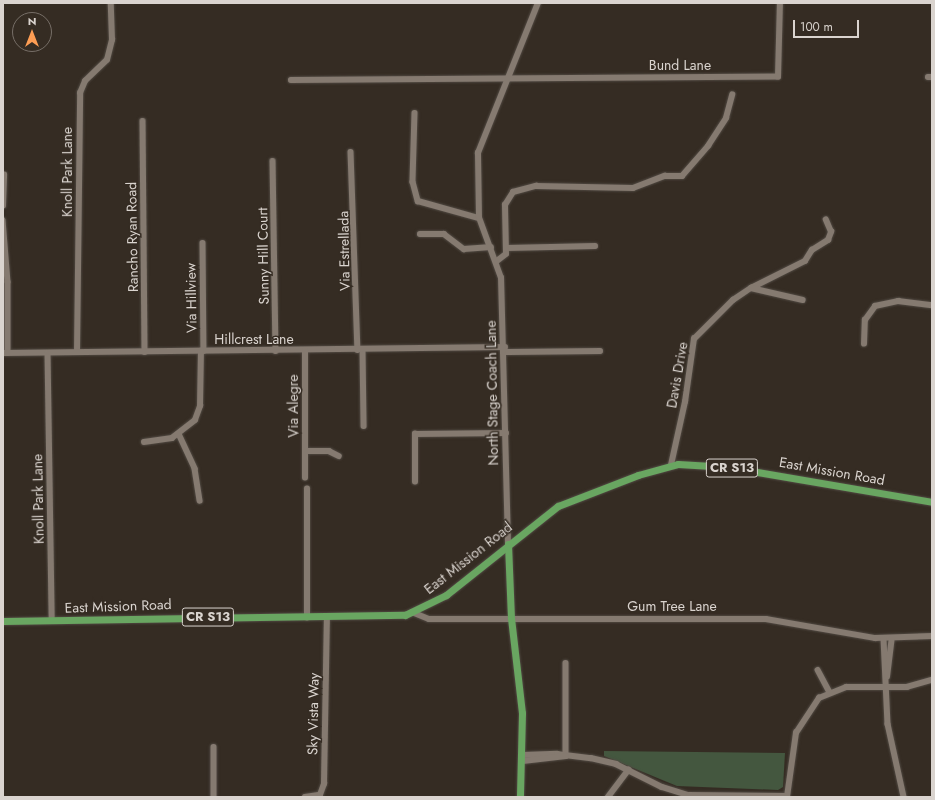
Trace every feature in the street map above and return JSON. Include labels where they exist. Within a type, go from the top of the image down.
[{"type":"main road","name":"East Mission Road","points":[[3,621],[378,617],[412,612],[446,595],[489,559],[558,506],[576,497],[670,465],[728,467],[932,502]]},
{"type":"main road","name":"North Stage Coach Lane","points":[[508,544],[511,618],[520,676],[523,758],[520,797]]},
{"type":"main road","points":[[489,559],[509,559]]},
{"type":"street","name":"Knoll Park Lane","points":[[77,352],[80,93],[85,81],[107,60],[112,40],[111,3]]},
{"type":"street","name":"North Stage Coach Lane","points":[[508,544],[505,350],[497,261],[479,218],[478,153],[538,3]]},
{"type":"street","name":"Bund Lane","points":[[507,80],[577,76],[778,77],[780,3]]},
{"type":"street","points":[[291,80],[507,80]]},
{"type":"street","points":[[497,261],[507,248],[505,205],[513,192],[536,186],[633,188],[665,176],[682,176],[708,146],[726,118],[732,94]]},
{"type":"street","points":[[415,113],[412,182],[418,202],[479,218]]},
{"type":"street","name":"Rancho Ryan Road","points":[[143,121],[145,352]]},
{"type":"street","name":"Via Estrellada","points":[[351,152],[364,426]]},
{"type":"street","name":"Sunny Hill Court","points":[[272,161],[276,351]]},
{"type":"street","points":[[3,206],[4,175]]},
{"type":"street","points":[[3,220],[8,282],[6,353]]},
{"type":"street","name":"Davis Drive","points":[[670,465],[685,402],[694,339],[733,300],[751,288],[805,261],[812,250],[828,240],[831,232],[826,220]]},
{"type":"street","points":[[420,234],[444,234],[464,249],[491,246]]},
{"type":"street","name":"Via Hillview","points":[[179,434],[195,420],[200,406],[203,351],[203,244]]},
{"type":"street","points":[[507,248],[595,246]]},
{"type":"street","points":[[751,288],[802,300]]},
{"type":"street","points":[[864,344],[865,320],[875,306],[898,301],[932,305]]},
{"type":"street","name":"Hillcrest Lane","points":[[6,353],[305,350],[600,351]]},
{"type":"street","name":"Via Alegre","points":[[305,350],[305,451],[329,451],[339,456]]},
{"type":"street","name":"Knoll Park Lane","points":[[48,353],[52,621]]},
{"type":"street","points":[[415,482],[415,434],[506,433]]},
{"type":"street","points":[[144,442],[156,442],[179,434],[195,469],[200,501]]},
{"type":"street","points":[[305,451],[305,478]]},
{"type":"street","points":[[307,489],[307,618]]},
{"type":"street","name":"Gum Tree Lane","points":[[412,612],[429,619],[766,619],[884,639],[932,636]]},
{"type":"street","name":"Sky Vista Way","points":[[305,797],[320,795],[324,784],[327,617]]},
{"type":"street","points":[[884,639],[888,688],[888,724],[904,797]]},
{"type":"street","points":[[887,677],[892,639]]},
{"type":"street","points":[[566,663],[566,756]]},
{"type":"street","points":[[818,670],[829,691]]},
{"type":"street","points":[[523,758],[566,756],[598,760],[628,770],[662,787],[689,795],[787,797],[796,733],[806,713],[829,691],[888,688],[932,680]]},
{"type":"street","points":[[214,747],[214,797]]},
{"type":"street","points":[[608,797],[628,770]]},
{"type":"green space","points":[[604,751],[785,753],[783,787],[778,790],[677,786],[604,756]]}]
